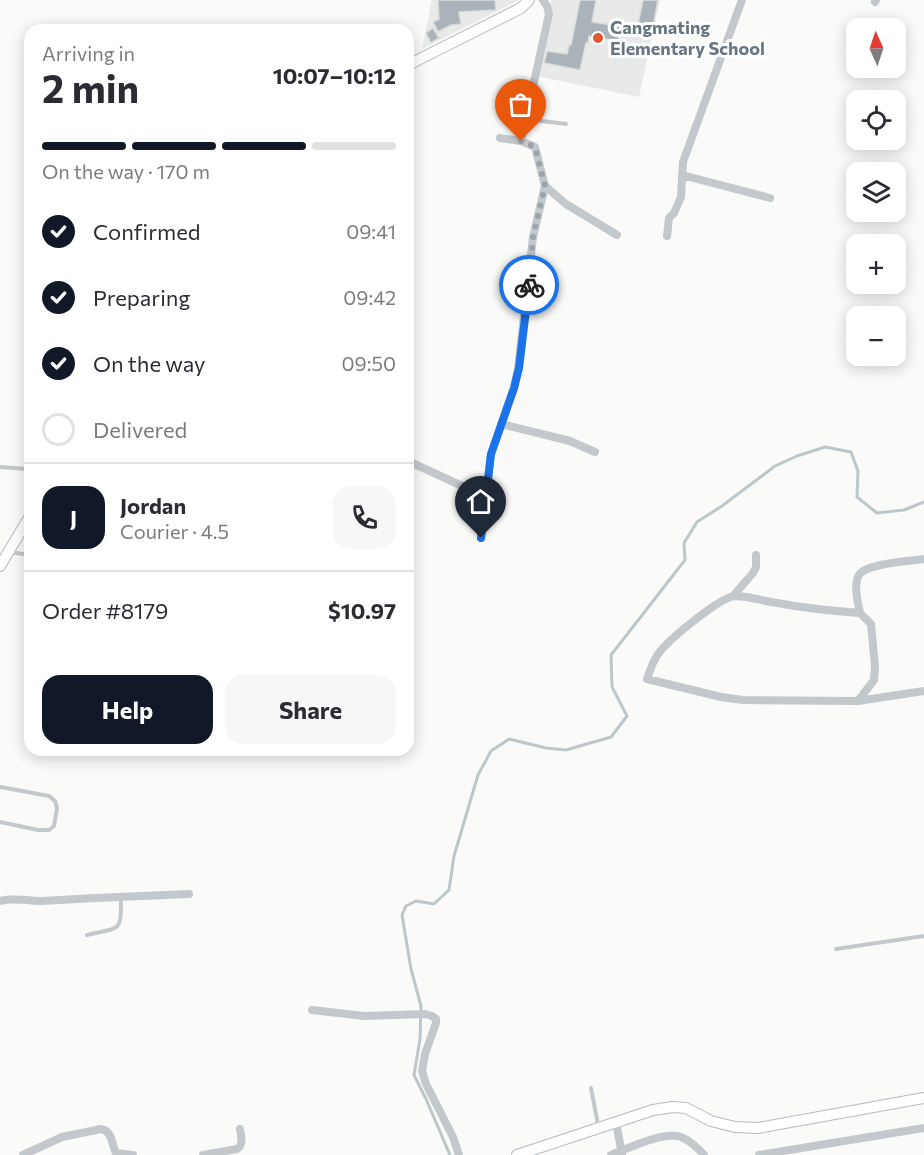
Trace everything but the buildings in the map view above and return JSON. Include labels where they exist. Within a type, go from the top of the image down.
[{"type":"street","points":[[414,61],[521,8],[530,0]]},
{"type":"street","points":[[521,141],[549,14],[548,6],[543,0]]},
{"type":"street","points":[[667,236],[669,218],[674,213],[681,197],[682,162],[742,0]]},
{"type":"street","points":[[481,538],[491,454],[519,368],[533,237],[545,186],[535,147],[521,141],[500,138]]},
{"type":"street","points":[[682,176],[770,198]]},
{"type":"street","points":[[545,186],[566,204],[616,235]]},
{"type":"street","points":[[501,424],[570,441],[596,452]]},
{"type":"street","points":[[414,464],[486,497]]},
{"type":"street","points":[[0,566],[24,526]]},
{"type":"street","points":[[756,555],[756,567],[753,573],[733,596],[710,608],[665,645],[657,655],[647,679],[743,700],[858,701],[924,691]]},
{"type":"street","points":[[858,701],[874,680],[875,666],[871,624],[860,613],[856,586],[859,575],[866,569],[885,564],[924,560]]},
{"type":"street","points":[[733,596],[860,613]]},
{"type":"street","points":[[0,901],[10,898],[34,901],[189,894]]},
{"type":"street","points":[[312,1010],[364,1017],[425,1014],[436,1019],[424,1054],[422,1071],[459,1155]]},
{"type":"street","points":[[517,1155],[653,1110],[673,1107],[686,1108],[711,1120],[735,1127],[758,1128],[924,1098]]},
{"type":"street","points":[[616,1123],[622,1153]]},
{"type":"street","points":[[759,1155],[924,1128]]},
{"type":"street","points":[[23,1155],[62,1137],[101,1129],[110,1133],[116,1153],[134,1155]]},
{"type":"street","points":[[203,1155],[240,1147],[242,1142],[240,1129]]},
{"type":"street","points":[[611,1155],[622,1153],[663,1136],[681,1137],[704,1155]]},
{"type":"lane","points":[[526,119],[566,124]]},
{"type":"lane","points":[[0,466],[24,467]]},
{"type":"lane","points":[[8,552],[24,554]]},
{"type":"lane","points":[[0,787],[49,796],[55,801],[57,808],[54,826],[49,830],[0,822]]},
{"type":"lane","points":[[87,935],[119,926],[121,896]]},
{"type":"lane","points":[[836,949],[924,936]]},
{"type":"lane","points":[[591,1088],[599,1129]]},
{"type":"shaded area","points":[[432,0],[519,0],[422,49]]},
{"type":"shaded area","name":"Cangmating Elementary School","points":[[551,0],[660,0],[639,97],[536,76]]},
{"type":"waterway","points":[[450,1155],[414,1075],[420,1039],[421,1006],[411,969],[402,915],[406,906],[416,901],[434,904],[449,890],[454,856],[478,775],[491,751],[509,739],[546,748],[566,750],[611,737],[627,716],[612,687],[611,655],[685,560],[684,543],[697,522],[775,466],[825,447],[851,452],[858,471],[857,497],[877,513],[904,510],[924,502]]},
{"type":"way so far","points":[[521,141],[535,147],[545,186],[533,237],[529,285]]},
{"type":"place","name":"Cangmating Elementary School","points":[[598,38]]},
{"type":"route","points":[[481,538],[491,454],[519,368],[529,285]]}]
